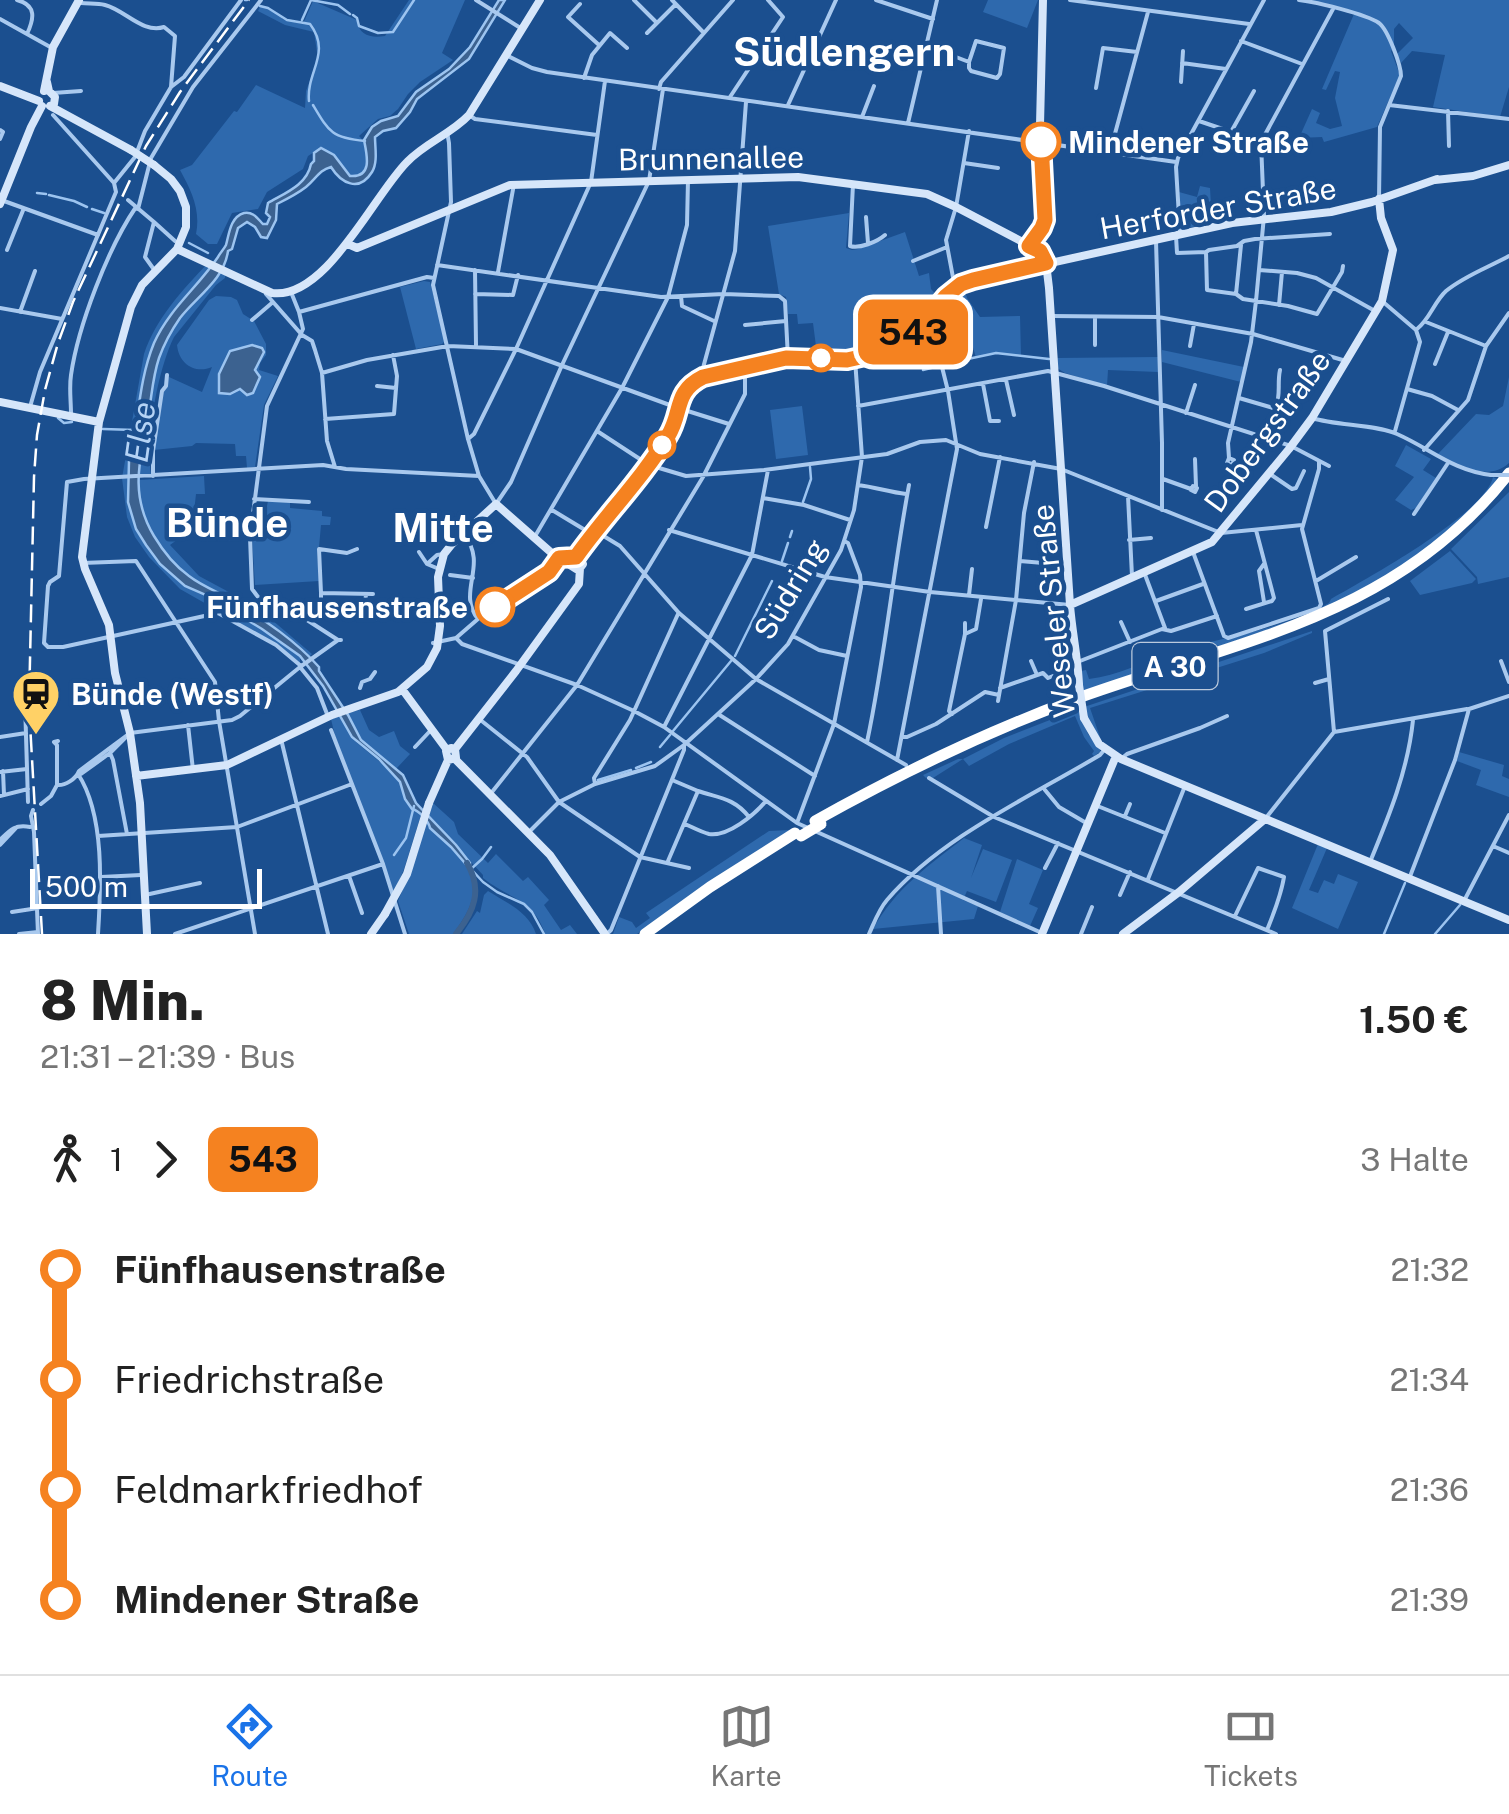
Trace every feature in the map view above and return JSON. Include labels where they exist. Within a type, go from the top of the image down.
[{"type":"highway","name":"A 30","points":[[644,934],[798,831],[933,765],[1031,722],[1275,640],[1356,606],[1442,550],[1484,510],[1509,477]]},
{"type":"highway","name":"A 30","points":[[654,934],[798,831]]},
{"type":"main road","points":[[178,247],[274,298],[291,292],[352,244],[396,174],[426,145],[469,115],[540,0]]},
{"type":"main road","points":[[1031,247],[1045,220],[1041,142],[1044,0]]},
{"type":"main road","points":[[0,201],[31,127],[47,100],[46,78],[52,48],[79,1]]},
{"type":"main road","points":[[0,86],[27,98],[47,100]]},
{"type":"main road","points":[[10,90],[47,100],[154,164],[175,184],[184,202],[186,222],[178,247],[142,284],[132,302],[99,422],[82,563],[109,625],[115,674],[130,733],[142,833],[147,934]]},
{"type":"main road","points":[[27,98],[33,107],[31,127]]},
{"type":"main road","points":[[34,115],[47,100]]},
{"type":"main road","name":"Herforder Straße","points":[[955,288],[973,280],[1232,223],[1321,214],[1437,180],[1473,176],[1509,164]]},
{"type":"main road","name":"Brunnenallee","points":[[352,244],[366,244],[514,184],[798,177],[927,194],[1040,251],[1046,263]]},
{"type":"main road","name":"Dobergstraße","points":[[1070,604],[1213,541],[1270,474],[1312,418],[1382,300],[1392,250],[1380,199]]},
{"type":"main road","name":"Weseler Straße","points":[[1046,263],[1072,633],[1084,718],[1094,736],[1118,758],[1509,920]]},
{"type":"main road","points":[[370,934],[386,914],[407,874],[429,803],[451,755],[577,587],[581,579],[576,563],[670,433],[686,388],[703,377],[788,358],[855,359],[872,354],[918,329],[955,288]]},
{"type":"main road","points":[[0,402],[99,422]]},
{"type":"main road","points":[[136,776],[226,765],[330,716],[402,688],[430,664],[436,643],[438,572],[444,554],[496,504],[560,558],[576,563]]},
{"type":"main road","points":[[402,688],[451,755],[550,856],[606,934]]},
{"type":"main road","points":[[1043,934],[1118,758]]},
{"type":"main road","points":[[1122,934],[1265,819]]},
{"type":"street","points":[[16,0],[28,5],[34,18],[27,34]]},
{"type":"street","points":[[173,83],[184,78],[242,0]]},
{"type":"street","points":[[71,416],[70,380],[82,330],[117,238],[137,208],[151,158],[193,87],[261,0]]},
{"type":"street","points":[[476,0],[522,29]]},
{"type":"street","points":[[634,0],[657,23]]},
{"type":"street","points":[[447,132],[450,208],[432,285],[468,439],[479,476],[496,504],[511,482],[649,181],[661,82],[733,0]]},
{"type":"street","points":[[729,99],[783,17],[768,0]]},
{"type":"street","points":[[788,107],[836,0]]},
{"type":"street","points":[[876,0],[932,19]]},
{"type":"street","points":[[908,123],[937,0]]},
{"type":"street","points":[[1070,0],[1250,25]]},
{"type":"street","points":[[1130,9],[1132,0]]},
{"type":"street","points":[[1264,0],[1176,162],[1177,253],[1206,252],[1262,239],[1330,234]]},
{"type":"street","points":[[1299,0],[1366,18],[1384,28],[1402,71],[1380,127],[1380,199]]},
{"type":"street","points":[[79,1],[105,5],[156,30],[164,27],[175,41],[173,83],[135,157],[114,183]]},
{"type":"street","points":[[646,33],[674,2],[704,33]]},
{"type":"street","points":[[580,4],[568,17],[599,45]]},
{"type":"street","points":[[1229,458],[1228,443],[1256,301],[1263,219],[1261,142],[1333,8]]},
{"type":"street","points":[[1110,152],[1148,12]]},
{"type":"street","points":[[0,19],[52,48]]},
{"type":"street","points":[[584,78],[592,55],[610,33],[627,48]]},
{"type":"street","points":[[976,41],[1004,48],[997,78],[971,70],[968,62],[976,41]]},
{"type":"street","points":[[1241,41],[1303,64]]},
{"type":"street","points":[[927,46],[968,62]]},
{"type":"street","points":[[1096,88],[1103,48],[1136,52]]},
{"type":"street","points":[[1181,82],[1183,51]]},
{"type":"street","points":[[506,55],[537,70],[584,78],[1176,162]]},
{"type":"street","points":[[1182,63],[1226,69]]},
{"type":"street","points":[[468,439],[516,349],[591,182],[605,81]]},
{"type":"street","points":[[862,117],[874,86]]},
{"type":"street","points":[[30,408],[40,372],[116,192],[114,183],[47,100],[69,91],[81,91]]},
{"type":"street","points":[[1232,132],[1254,91]]},
{"type":"street","points":[[703,377],[735,251],[746,101]]},
{"type":"street","points":[[1390,105],[1509,119]]},
{"type":"street","points":[[1448,112],[1449,146]]},
{"type":"street","points":[[469,115],[475,119],[598,135]]},
{"type":"street","points":[[1198,121],[1261,142]]},
{"type":"street","points":[[0,140],[2,131]]},
{"type":"street","points":[[955,288],[946,240],[969,131]]},
{"type":"street","points":[[964,163],[998,168]]},
{"type":"street","points":[[534,538],[622,388],[668,297],[688,225],[688,178]]},
{"type":"street","points":[[498,272],[514,184]]},
{"type":"street","points":[[853,184],[848,243],[852,248],[884,235]]},
{"type":"street","points":[[128,200],[178,247]]},
{"type":"street","points":[[0,201],[98,235]]},
{"type":"street","points":[[7,250],[24,208]]},
{"type":"street","points":[[866,217],[868,243]]},
{"type":"street","points":[[154,222],[145,257],[155,271]]},
{"type":"street","points":[[1156,239],[1162,510]]},
{"type":"street","points":[[1236,294],[1241,243]]},
{"type":"street","points":[[913,261],[947,247]]},
{"type":"street","points":[[1206,252],[1208,290],[1317,314],[1343,266]]},
{"type":"street","points":[[1416,330],[1426,322],[1445,292],[1509,256]]},
{"type":"street","points":[[437,264],[668,297],[783,297],[788,358]]},
{"type":"street","points":[[475,270],[476,347]]},
{"type":"street","points":[[1259,270],[1308,276],[1376,312]]},
{"type":"street","points":[[20,312],[35,271]]},
{"type":"street","points":[[1279,305],[1282,272]]},
{"type":"street","points":[[475,294],[513,295],[518,275]]},
{"type":"street","points":[[299,310],[434,278]]},
{"type":"street","points":[[57,785],[64,785],[130,733],[240,716],[339,640],[294,611],[262,600],[253,592],[250,537],[267,406],[302,335],[303,324],[291,292]]},
{"type":"street","points":[[680,296],[682,306],[715,322]]},
{"type":"street","points":[[274,298],[290,300],[299,310]]},
{"type":"street","points":[[252,320],[274,298]]},
{"type":"street","points":[[274,298],[312,342],[322,373],[328,441],[336,470]]},
{"type":"street","points":[[1382,300],[1416,330],[1420,345],[1395,433]]},
{"type":"street","points":[[0,308],[62,320]]},
{"type":"street","points":[[1424,450],[1468,400],[1486,346],[1509,313]]},
{"type":"street","points":[[1051,316],[1158,318],[1252,334],[1346,362]]},
{"type":"street","points":[[1096,317],[1096,345]]},
{"type":"street","points":[[897,760],[958,444],[929,318]]},
{"type":"street","points":[[745,325],[786,321]]},
{"type":"street","points":[[1426,322],[1486,346]]},
{"type":"street","points":[[1190,346],[1194,324]]},
{"type":"street","points":[[1435,364],[1448,332]]},
{"type":"street","points":[[322,373],[367,360],[448,346],[516,349],[729,424]]},
{"type":"street","points":[[325,420],[394,414],[397,376],[393,355]]},
{"type":"street","name":"Südring","points":[[529,832],[558,802],[594,784],[655,766],[685,744],[756,679],[792,636],[844,542],[851,520],[862,457],[855,359]]},
{"type":"street","points":[[490,796],[577,685],[703,477],[745,394],[745,367]]},
{"type":"street","points":[[1239,398],[1276,406],[1281,393],[1280,370]]},
{"type":"street","points":[[858,406],[1048,371],[1291,446],[1328,466]]},
{"type":"street","points":[[150,477],[167,375]]},
{"type":"street","points":[[1006,380],[1014,415]]},
{"type":"street","points":[[982,384],[990,420],[999,421]]},
{"type":"street","points":[[1186,413],[1195,385]]},
{"type":"street","points":[[377,386],[396,388]]},
{"type":"street","points":[[1408,388],[1459,410]]},
{"type":"street","points":[[1312,418],[1395,433],[1448,463],[1509,477]]},
{"type":"street","points":[[596,431],[648,465],[703,477],[862,457],[946,440],[980,454],[1061,468],[1222,530],[1302,525]]},
{"type":"street","points":[[986,526],[1000,457]]},
{"type":"street","points":[[1163,478],[1194,487],[1196,460]]},
{"type":"street","points":[[999,695],[1034,462]]},
{"type":"street","points":[[1193,551],[1219,624],[1228,638],[1319,608],[1302,525],[1319,462]]},
{"type":"street","points":[[1414,514],[1448,463]]},
{"type":"street","points":[[330,716],[301,666],[276,645],[218,613],[60,648],[48,647],[44,643],[48,584],[59,576],[66,486],[70,480],[323,465],[336,470],[479,476]]},
{"type":"street","points":[[664,726],[752,555],[768,470]]},
{"type":"street","points":[[1270,474],[1292,489],[1304,471]]},
{"type":"street","points":[[858,485],[908,494]]},
{"type":"street","points":[[866,742],[909,486]]},
{"type":"street","points":[[1128,496],[1132,577]]},
{"type":"street","points":[[763,498],[804,505],[851,520]]},
{"type":"street","points":[[254,499],[309,502]]},
{"type":"street","points":[[551,509],[620,546],[678,613],[756,679],[906,765]]},
{"type":"street","points":[[669,530],[825,577],[930,592],[1070,604]]},
{"type":"street","points":[[1246,609],[1274,598],[1256,530]]},
{"type":"street","points":[[462,534],[474,551],[469,604],[478,619]]},
{"type":"street","points":[[1130,540],[1150,538]]},
{"type":"street","points":[[798,831],[834,724],[860,582],[848,543],[844,542]]},
{"type":"street","points":[[309,620],[321,600],[318,548],[345,553],[357,549]]},
{"type":"street","points":[[420,552],[438,572]]},
{"type":"street","points":[[428,564],[444,554]]},
{"type":"street","points":[[1316,581],[1356,557]]},
{"type":"street","points":[[436,643],[456,638],[549,572],[560,558]]},
{"type":"street","points":[[82,563],[136,561],[213,676],[255,934]]},
{"type":"street","points":[[1020,561],[1055,564]]},
{"type":"street","points":[[1264,564],[1259,571],[1264,604]]},
{"type":"street","points":[[969,595],[972,570]]},
{"type":"street","points":[[1144,572],[1165,629]]},
{"type":"street","points":[[450,575],[472,578]]},
{"type":"street","points":[[1156,601],[1205,584]]},
{"type":"street","points":[[321,593],[369,594],[364,616],[386,617]]},
{"type":"street","points":[[965,634],[976,629],[982,597]]},
{"type":"street","points":[[1334,732],[1324,631],[1388,599]]},
{"type":"street","points":[[594,784],[634,711],[678,613]]},
{"type":"street","points":[[1078,661],[1165,629],[1171,631],[1217,616]]},
{"type":"street","points":[[1121,622],[1130,642]]},
{"type":"street","points":[[952,714],[965,623]]},
{"type":"street","points":[[792,636],[819,650],[847,656]]},
{"type":"street","points":[[456,638],[462,644],[577,685],[664,726],[766,801],[798,831],[912,875],[1043,934]]},
{"type":"street","points":[[1032,661],[1037,675]]},
{"type":"street","points":[[1502,661],[1509,682]]},
{"type":"street","points":[[364,702],[362,682],[374,672]]},
{"type":"street","points":[[902,737],[936,724],[985,692],[999,695],[1037,675],[1045,673],[1048,678],[1063,672]]},
{"type":"street","points":[[1315,684],[1329,679]]},
{"type":"street","points":[[1265,819],[1334,732],[1468,709],[1509,696]]},
{"type":"street","points":[[25,702],[28,802]]},
{"type":"street","points":[[1409,878],[1455,760],[1468,709]]},
{"type":"street","points":[[718,714],[814,776]]},
{"type":"street","points":[[1118,758],[1227,716]]},
{"type":"street","points":[[478,718],[523,753],[558,802],[640,858],[689,868]]},
{"type":"street","points":[[1370,862],[1395,801],[1413,720]]},
{"type":"street","points":[[188,724],[193,770]]},
{"type":"street","points":[[331,730],[383,864],[405,934]]},
{"type":"street","points":[[415,747],[431,730]]},
{"type":"street","points":[[0,737],[26,733]]},
{"type":"street","points":[[78,774],[110,754],[130,733]]},
{"type":"street","points":[[281,740],[328,934]]},
{"type":"street","points":[[606,934],[611,930],[685,744]]},
{"type":"street","points":[[41,804],[57,785],[57,745]]},
{"type":"street","points":[[869,934],[886,901],[954,841],[1105,749]]},
{"type":"street","points":[[110,754],[127,834]]},
{"type":"street","points":[[27,769],[2,772],[2,796],[28,789]]},
{"type":"street","points":[[78,774],[98,836],[98,934]]},
{"type":"street","points":[[929,778],[994,817],[1276,934]]},
{"type":"street","points":[[672,780],[729,798],[749,816]]},
{"type":"street","points":[[98,836],[237,828],[352,784]]},
{"type":"street","points":[[1148,879],[1186,786]]},
{"type":"street","points":[[1044,788],[1059,807],[1088,824]]},
{"type":"street","points":[[668,863],[698,791]]},
{"type":"street","points":[[685,824],[716,834],[749,816],[766,801]]},
{"type":"street","points":[[1124,816],[1130,804]]},
{"type":"street","points":[[1096,805],[1166,834]]},
{"type":"street","points":[[19,934],[38,933],[30,814],[33,810]]},
{"type":"street","points":[[1464,901],[1509,815]]},
{"type":"street","points":[[0,842],[16,826],[32,826]]},
{"type":"street","points":[[1045,868],[1058,843]]},
{"type":"street","points":[[1492,846],[1509,853]]},
{"type":"street","points":[[175,934],[383,864]]},
{"type":"street","points":[[1235,916],[1258,868],[1272,872],[1285,880],[1266,930]]},
{"type":"street","points":[[1120,894],[1130,872]]},
{"type":"street","points":[[101,877],[144,875]]},
{"type":"street","points":[[349,876],[362,913]]},
{"type":"street","points":[[146,895],[200,883]]},
{"type":"street","points":[[938,886],[940,934]]},
{"type":"street","points":[[1080,934],[1092,907]]},
{"type":"street","points":[[12,912],[38,908]]},
{"type":"shaded area","points":[[409,0],[465,0],[442,53],[453,60],[420,82],[390,116],[378,119],[359,136],[368,156],[362,173],[350,176],[334,154],[319,149],[308,156],[303,169],[267,192],[258,209],[232,213],[217,244],[208,244],[196,234],[196,208],[180,170],[192,165],[256,85],[305,108],[306,91],[318,59],[314,32],[285,25],[258,11],[261,5],[282,19],[303,24],[313,1],[357,20],[366,35],[380,37],[385,36]]},
{"type":"shaded area","points":[[988,0],[1038,0],[1027,28],[983,12]]},
{"type":"shaded area","points":[[1307,0],[1509,0],[1509,87],[1500,117],[1433,107],[1445,55],[1412,51],[1401,63],[1397,54],[1413,38],[1399,23],[1394,29],[1391,51],[1400,75],[1377,127],[1324,142],[1322,137],[1299,138],[1312,109],[1320,113],[1316,123],[1330,129],[1342,126],[1335,98],[1340,72],[1335,71],[1326,90],[1322,89],[1354,14]]},
{"type":"shaded area","points":[[1200,186],[1210,188],[1212,223],[1182,229],[1179,192],[1197,197]]},
{"type":"shaded area","points":[[849,213],[846,248],[858,249],[905,232],[919,276],[929,273],[931,289],[938,297],[919,321],[878,348],[855,355],[817,354],[813,323],[798,324],[797,314],[788,314],[786,297],[779,294],[768,226]]},
{"type":"shaded area","points":[[208,263],[211,265],[189,297],[165,321],[147,362],[129,461],[130,509],[146,545],[176,579],[262,629],[300,657],[300,663],[275,643],[180,589],[149,557],[127,517],[122,478],[144,354],[162,317]]},
{"type":"shaded area","points":[[222,270],[226,272],[225,278],[174,337],[168,351],[151,424],[151,474],[139,475],[163,346],[180,319]]},
{"type":"shaded area","points":[[430,282],[445,341],[416,349],[400,287]]},
{"type":"shaded area","points":[[964,286],[980,317],[1020,316],[1021,356],[996,353],[976,358],[957,290]]},
{"type":"shaded area","points":[[216,296],[237,300],[243,314],[254,321],[266,344],[259,370],[278,376],[264,405],[255,467],[247,468],[246,456],[236,456],[235,444],[196,443],[154,450],[162,392],[169,377],[202,392],[212,367],[189,366],[177,345]]},
{"type":"shaded area","points":[[1162,350],[1244,367],[1241,382],[1162,362]]},
{"type":"shaded area","points":[[1158,357],[1158,372],[1108,370],[1107,386],[1057,368],[1057,358]]},
{"type":"shaded area","points":[[1509,377],[1509,463],[1501,469],[1483,472],[1437,455],[1476,414],[1489,415],[1503,406]]},
{"type":"shaded area","points":[[802,406],[808,455],[776,459],[770,410]]},
{"type":"shaded area","points":[[1406,445],[1431,459],[1423,470],[1436,478],[1411,510],[1395,500],[1414,477],[1395,466]]},
{"type":"shaded area","points":[[204,476],[205,494],[196,494],[194,512],[222,515],[222,523],[238,525],[236,541],[220,539],[220,530],[186,529],[170,545],[199,576],[272,620],[310,656],[254,612],[192,579],[170,560],[152,536],[141,509],[139,480]]},
{"type":"shaded area","points":[[1493,477],[1499,480],[1463,518],[1411,562],[1323,611],[1082,693],[1081,671],[1086,670],[1089,679],[1110,675],[1172,652],[1291,620],[1329,603],[1447,527],[1485,492]]},
{"type":"shaded area","points":[[1509,492],[1509,577],[1478,584],[1477,577],[1451,549]]},
{"type":"shaded area","points":[[268,501],[290,502],[290,508],[322,511],[322,516],[331,517],[330,525],[321,525],[317,548],[319,581],[255,585],[252,537],[256,510],[266,511]]},
{"type":"shaded area","points":[[1450,551],[1476,579],[1420,595],[1410,581]]},
{"type":"shaded area","points":[[1312,631],[1264,653],[1090,708],[1101,740],[1088,720],[1084,707]]},
{"type":"shaded area","points":[[1078,709],[1088,734],[1100,749],[1092,754],[1094,751],[1075,716],[969,766],[963,759]]},
{"type":"shaded area","points":[[360,710],[369,730],[379,737],[394,731],[400,746],[410,754],[396,769],[361,740],[347,713]]},
{"type":"shaded area","points":[[339,716],[356,742],[392,772],[409,805],[421,815],[394,893],[335,736],[331,719]]},
{"type":"shaded area","points":[[1459,752],[1504,765],[1502,776],[1509,779],[1509,797],[1476,785],[1481,770],[1457,761]]},
{"type":"shaded area","points":[[958,759],[963,759],[933,778],[923,775]]},
{"type":"shaded area","points":[[433,803],[488,863],[496,854],[523,881],[528,877],[549,900],[544,905],[561,930],[570,925],[577,934],[545,934],[527,906],[483,878],[429,817]]},
{"type":"shaded area","points":[[425,821],[463,861],[473,882],[467,912],[453,934],[409,934],[398,901],[417,855]]},
{"type":"shaded area","points":[[790,830],[637,934],[613,934],[619,917],[636,928],[650,918],[646,913],[769,831]]},
{"type":"shaded area","points":[[964,838],[982,845],[971,878],[983,849],[1012,860],[996,902],[967,891],[963,900],[978,906],[974,919],[873,929],[902,890]]},
{"type":"shaded area","points":[[1318,844],[1327,848],[1309,890],[1318,893],[1324,880],[1334,884],[1338,874],[1358,882],[1338,929],[1292,908]]},
{"type":"shaded area","points":[[1017,859],[1043,870],[1029,904],[1038,908],[1030,926],[1000,912]]},
{"type":"shaded area","points":[[488,891],[523,914],[536,934],[462,934],[477,911],[480,913]]},
{"type":"water","points":[[499,0],[505,0],[469,59],[417,99],[396,128],[375,137],[375,164],[367,178],[350,183],[331,167],[327,168],[303,190],[277,204],[276,220],[267,238],[247,222],[238,228],[221,271],[180,318],[161,353],[139,474],[146,520],[170,558],[194,580],[236,602],[291,640],[319,667],[361,740],[403,775],[416,803],[456,845],[470,863],[470,869],[412,809],[400,782],[352,737],[323,686],[300,656],[262,629],[185,586],[160,564],[136,529],[128,502],[129,461],[154,343],[226,245],[236,218],[250,213],[267,224],[268,203],[305,178],[314,153],[321,148],[334,155],[350,176],[362,173],[367,164],[364,140],[372,127],[398,116],[416,92],[449,69],[470,47]]},
{"type":"water","points":[[252,345],[264,352],[255,370],[260,377],[253,393],[247,395],[240,389],[230,394],[219,393],[219,374],[230,351]]},
{"type":"waterway","points":[[302,20],[311,0],[338,5],[350,14]]},
{"type":"waterway","points":[[353,15],[359,26],[378,33],[393,32],[414,0]]},
{"type":"waterway","points":[[260,6],[287,20],[310,24],[316,34],[319,53],[309,101]]},
{"type":"waterway","points":[[313,105],[333,132],[365,141]]},
{"type":"waterway","points":[[37,193],[46,194]]},
{"type":"waterway","points":[[49,195],[87,207]]},
{"type":"waterway","points":[[92,209],[104,213]]},
{"type":"waterway","points":[[189,243],[208,253]]},
{"type":"waterway","points":[[949,363],[996,353],[1049,359]]},
{"type":"waterway","points":[[923,370],[939,366]]},
{"type":"waterway","points":[[58,418],[64,423],[72,422]]},
{"type":"waterway","points":[[103,429],[135,430]]},
{"type":"waterway","points":[[803,502],[811,479],[810,467]]},
{"type":"waterway","points":[[790,537],[792,531]]},
{"type":"waterway","points":[[782,561],[788,543]]},
{"type":"waterway","points":[[735,656],[772,581]]},
{"type":"waterway","points":[[673,731],[731,661]]},
{"type":"waterway","points":[[660,747],[670,735]]},
{"type":"waterway","points":[[636,768],[651,762]]},
{"type":"waterway","points":[[598,780],[631,770]]},
{"type":"waterway","points":[[394,855],[406,838],[414,806]]},
{"type":"waterway","points":[[491,847],[471,869],[497,892],[524,904],[544,934]]},
{"type":"waterway","name":"Else","points":[[456,934],[474,900],[475,882],[467,863]]},
{"type":"waterway","points":[[1384,934],[1405,883]]},
{"type":"waterway","points":[[1435,934],[1460,905]]},
{"type":"railway","points":[[42,934],[29,706],[34,477],[45,390],[73,302],[146,146],[180,92],[249,0]]},
{"type":"bus line","name":"543","points":[[495,607],[549,572],[559,558],[576,557],[670,433],[679,402],[689,385],[703,377],[786,358],[847,360],[872,354],[922,325],[961,284],[1046,263],[1040,251],[1029,246],[1045,220],[1041,142]]},
{"type":"place","name":"Mindener Straße","points":[[1041,142]]},
{"type":"place","name":"Fünfhausenstraße","points":[[495,607]]},
{"type":"place","name":"Bünde (Westf)","points":[[36,736]]},
{"type":"district","name":"Südlengern","points":[[844,51]]},
{"type":"district","name":"Bünde","points":[[227,522]]},
{"type":"district","name":"Mitte","points":[[443,527]]}]
